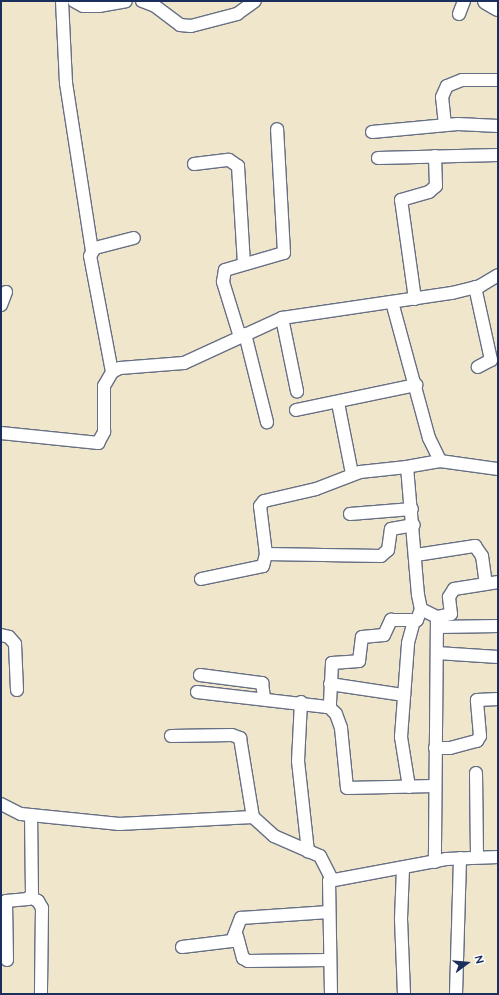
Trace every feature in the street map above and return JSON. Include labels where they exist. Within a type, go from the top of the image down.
[{"type":"street","points":[[62,1],[66,83],[92,251],[90,264],[112,372]]},
{"type":"street","points":[[74,1],[83,6],[99,6],[126,1]]},
{"type":"street","points":[[144,1],[180,25],[191,26],[237,14],[256,1]]},
{"type":"street","points":[[459,14],[464,1]]},
{"type":"street","points":[[486,1],[498,8]]},
{"type":"street","points":[[445,125],[442,97],[447,86],[462,80],[498,80]]},
{"type":"street","points":[[372,132],[445,125],[498,126]]},
{"type":"street","points":[[267,422],[242,335],[222,275],[231,266],[277,258],[284,253],[277,129]]},
{"type":"street","points":[[378,158],[498,155]]},
{"type":"street","points":[[415,299],[401,200],[407,196],[429,192],[436,186],[435,156]]},
{"type":"street","points":[[194,164],[229,160],[238,166],[244,263]]},
{"type":"street","points":[[92,251],[134,238]]},
{"type":"street","points":[[1,433],[98,443],[104,432],[104,386],[112,372],[120,368],[184,363],[242,335],[282,318],[415,299],[476,287],[498,275]]},
{"type":"street","points":[[476,287],[491,360],[478,367]]},
{"type":"street","points":[[1,305],[6,292]]},
{"type":"street","points":[[392,302],[416,384],[428,438],[440,461]]},
{"type":"street","points":[[282,318],[298,391]]},
{"type":"street","points":[[296,410],[338,403],[416,384]]},
{"type":"street","points":[[338,403],[352,474]]},
{"type":"street","points":[[200,579],[263,566],[266,554],[260,503],[333,483],[352,474],[440,461],[498,470]]},
{"type":"street","points":[[328,706],[334,661],[359,661],[364,635],[384,635],[391,620],[414,621],[420,617],[421,608],[414,525],[407,466]]},
{"type":"street","points":[[350,514],[412,509]]},
{"type":"street","points":[[266,554],[376,556],[388,550],[391,529],[414,525]]},
{"type":"street","points":[[416,555],[475,546],[482,556],[486,583]]},
{"type":"street","points":[[437,622],[451,614],[449,596],[454,588],[498,582]]},
{"type":"street","points":[[421,608],[437,622],[498,626]]},
{"type":"street","points":[[409,787],[401,747],[408,643],[414,621]]},
{"type":"street","points":[[435,862],[434,786],[437,622]]},
{"type":"street","points":[[1,635],[9,637],[15,644],[17,690]]},
{"type":"street","points":[[437,653],[498,657]]},
{"type":"street","points":[[200,675],[262,683],[264,697]]},
{"type":"street","points":[[330,684],[404,695]]},
{"type":"street","points":[[196,692],[264,697],[301,702],[324,708],[328,706]]},
{"type":"street","points":[[435,748],[450,748],[479,740],[477,700],[498,699]]},
{"type":"street","points":[[301,702],[298,761],[308,851]]},
{"type":"street","points":[[328,706],[336,714],[341,728],[347,788],[434,786]]},
{"type":"street","points":[[171,736],[232,735],[240,738],[253,817],[266,832],[324,860],[332,880]]},
{"type":"street","points":[[476,773],[477,857]]},
{"type":"street","points":[[1,804],[11,812],[119,824],[253,817]]},
{"type":"street","points":[[31,815],[30,897],[42,908],[41,994]]},
{"type":"street","points":[[331,994],[328,960],[329,912],[327,887],[332,880],[460,858],[498,856]]},
{"type":"street","points":[[456,994],[460,858]]},
{"type":"street","points":[[403,869],[400,919],[404,994]]},
{"type":"street","points":[[7,960],[6,901],[30,897]]},
{"type":"street","points":[[328,960],[248,961],[243,958],[237,936],[237,922],[242,918],[329,912]]},
{"type":"street","points":[[182,947],[226,943],[237,936]]}]
